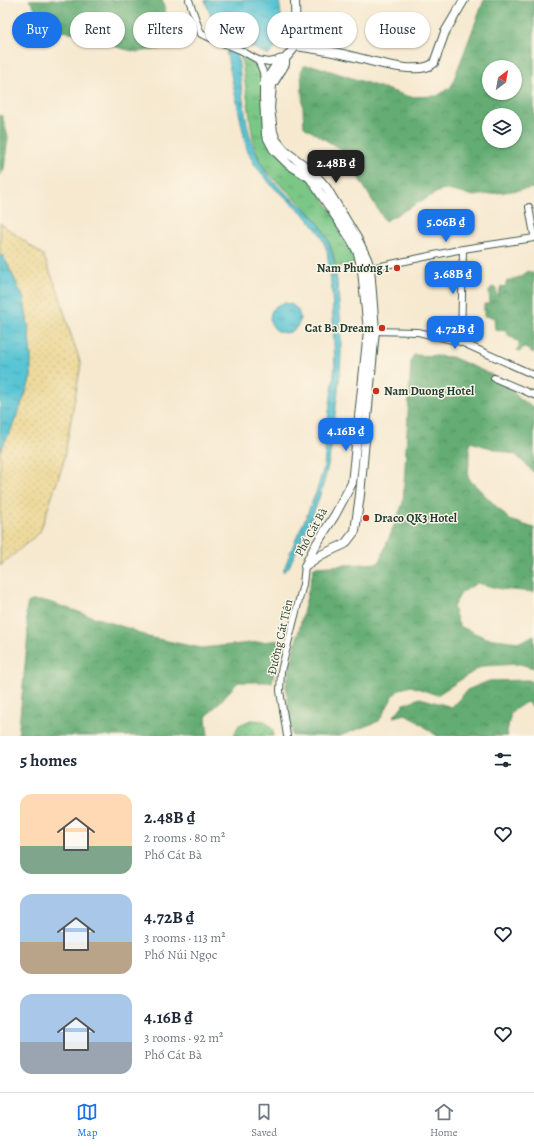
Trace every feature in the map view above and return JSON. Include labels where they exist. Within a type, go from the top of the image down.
[{"type":"main road","points":[[295,0],[295,12]]},
{"type":"main road","points":[[308,48],[338,53],[386,65],[408,68],[425,68],[434,63],[446,32],[464,0]]},
{"type":"main road","points":[[268,84],[282,60],[294,48]]},
{"type":"main road","name":"Phố Cát Bà","points":[[268,84],[264,98],[266,135],[273,142],[274,150],[288,164],[310,178],[327,195],[352,241],[366,269],[371,331],[363,417],[360,495],[355,531],[345,544],[320,555],[305,566]]},
{"type":"main road","name":"Phố Cát Bà","points":[[305,566],[352,483],[363,417]]},
{"type":"street","points":[[189,0],[201,34],[240,50],[258,60],[269,62],[282,60]]},
{"type":"street","points":[[258,60],[268,84]]},
{"type":"street","points":[[366,269],[463,249],[534,237],[528,208]]},
{"type":"street","points":[[461,342],[463,249]]},
{"type":"street","points":[[371,331],[418,332],[461,342],[534,375]]},
{"type":"street","points":[[494,378],[534,395]]},
{"type":"street","name":"Đường Cát Tiên","points":[[287,736],[280,691],[281,671],[303,584],[305,566]]},
{"type":"green space","points":[[29,0],[162,0],[166,12],[133,12],[133,48],[161,48],[137,52],[120,48],[125,48],[125,12],[70,12],[70,32],[62,31],[62,12],[38,12]]},
{"type":"green space","points":[[484,0],[534,0],[534,188],[474,196],[443,189],[385,221],[341,149],[304,127],[301,72],[304,66],[315,66],[410,97],[437,96],[451,87]]},
{"type":"green space","points":[[241,56],[251,61],[257,67],[261,76],[266,124],[276,142],[282,152],[289,159],[306,170],[362,262],[336,267],[329,242],[319,224],[305,208],[272,177],[260,161],[253,136]]},
{"type":"green space","points":[[0,115],[2,116],[8,137],[4,169],[0,176]]},
{"type":"green space","points":[[527,271],[534,274],[534,353],[523,347],[520,352],[517,350],[520,343],[507,334],[507,332],[501,329],[500,331],[495,329],[494,317],[484,316],[484,304],[490,304],[489,292],[491,288],[493,287],[496,289],[496,293],[498,295],[501,286],[505,287],[507,281],[523,276]]},
{"type":"green space","points":[[415,355],[452,357],[492,375],[501,381],[521,400],[534,407],[534,473],[516,455],[470,442],[468,478],[510,520],[534,528],[534,592],[501,589],[477,583],[461,593],[453,607],[459,626],[486,638],[520,642],[534,635],[534,668],[520,664],[482,666],[437,695],[411,686],[400,689],[393,696],[379,721],[340,736],[292,736],[286,685],[314,567],[379,563],[403,503],[411,361]]},
{"type":"green space","points":[[32,601],[46,601],[133,630],[148,637],[201,648],[281,640],[272,682],[238,682],[206,717],[208,736],[18,736],[28,635],[26,611],[28,603]]},
{"type":"green space","points":[[528,680],[534,682],[534,707],[526,702],[511,712],[507,732],[508,736],[437,736],[413,718],[405,714],[393,717],[404,704],[420,698],[452,707],[467,690],[489,681]]},
{"type":"green space","points":[[251,720],[265,721],[273,730],[273,736],[233,736],[239,725]]},
{"type":"sand","points":[[0,223],[43,255],[59,294],[81,364],[63,464],[40,532],[0,566],[0,451],[10,432],[31,377],[28,324],[23,297],[4,257],[0,255]]},
{"type":"water","points":[[205,0],[279,0],[281,12],[267,12],[267,48],[275,48],[269,55],[254,48],[259,48],[259,12],[209,12]]},
{"type":"water","points":[[229,49],[236,52],[238,58],[247,124],[257,156],[275,183],[314,218],[324,232],[331,249],[337,285],[341,326],[341,358],[333,435],[328,465],[317,504],[289,567],[283,572],[317,490],[324,467],[327,426],[335,367],[332,290],[327,250],[320,234],[305,215],[272,186],[254,164],[247,150],[226,51]]},
{"type":"water","points":[[0,255],[4,257],[23,297],[28,324],[31,377],[10,432],[0,451]]},
{"type":"water","points":[[285,303],[296,307],[300,318],[296,329],[285,333],[274,329],[270,318],[274,307]]},
{"type":"place","name":"Nam Phương 1","points":[[397,268]]},
{"type":"place","name":"Cat Ba Dream","points":[[382,328]]},
{"type":"place","name":"Nam Duong Hotel","points":[[376,391]]},
{"type":"place","name":"Draco QK3 Hotel","points":[[366,518]]}]
